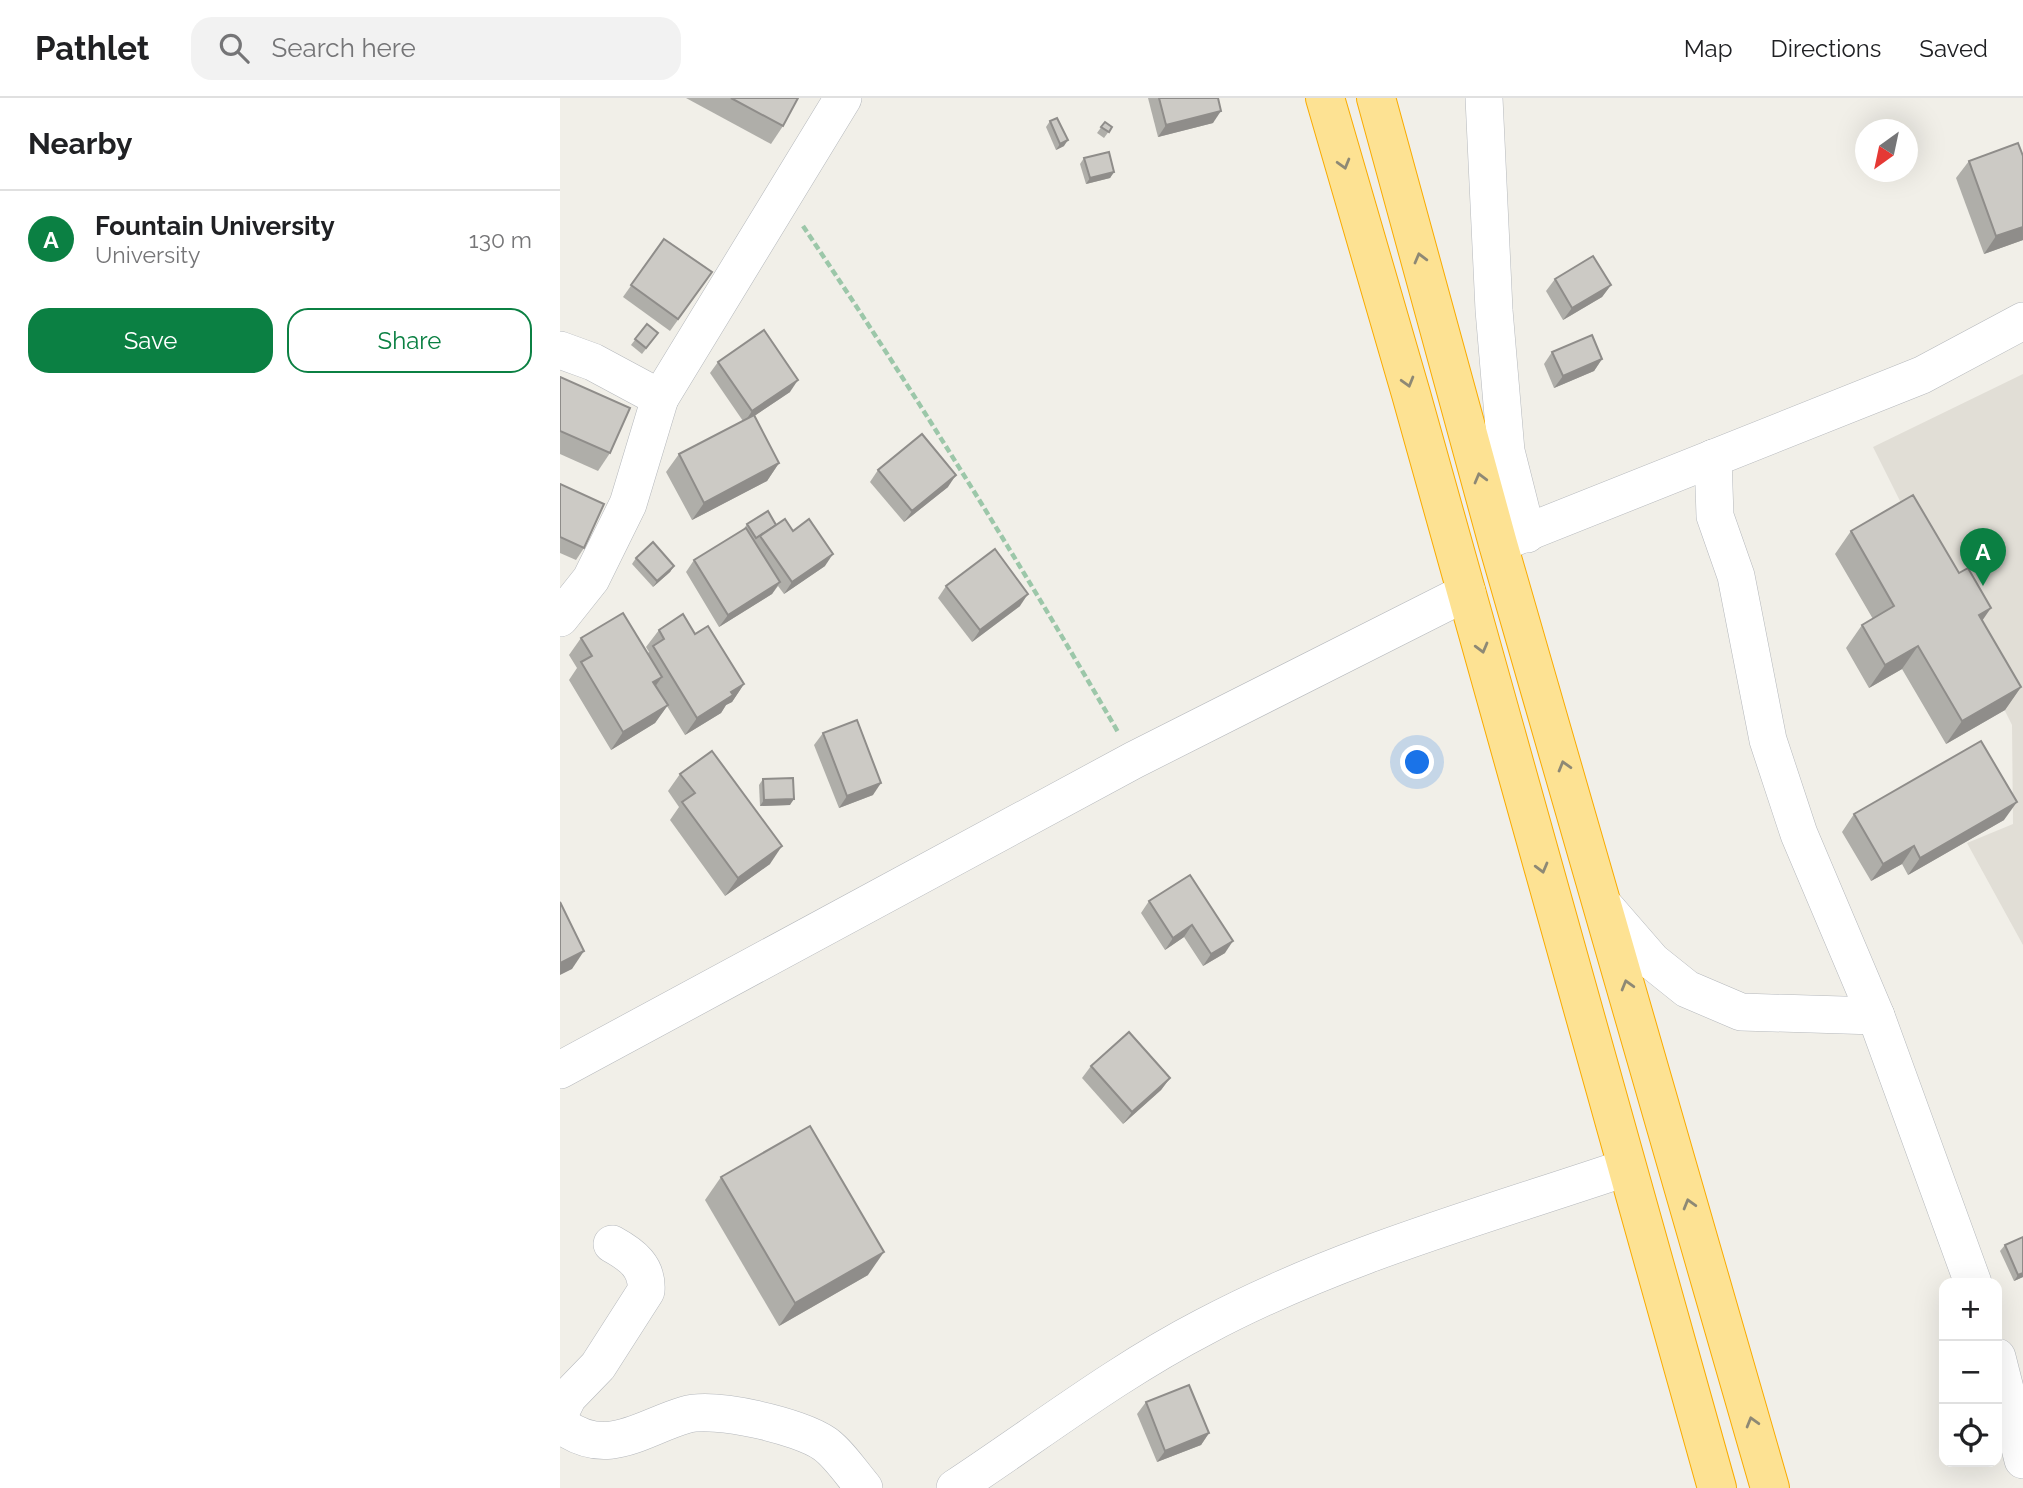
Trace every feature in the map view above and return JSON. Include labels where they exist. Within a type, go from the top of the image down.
[{"type":"highway","points":[[1325,98],[1467,592],[1625,1168],[1717,1488]]},
{"type":"highway","points":[[1376,98],[1512,539],[1606,908],[1770,1488]]},
{"type":"street","points":[[560,618],[591,579],[628,504],[660,398],[843,98]]},
{"type":"street","points":[[1484,98],[1494,310],[1512,539],[1922,375],[2023,321]]},
{"type":"street","points":[[560,350],[593,362],[660,398]]},
{"type":"street","points":[[1713,458],[1715,516],[1736,576],[1768,740],[1799,834],[1876,1016],[1971,1278]]},
{"type":"street","points":[[560,1070],[1134,761],[1467,592]]},
{"type":"street","points":[[1606,908],[1652,961],[1687,989],[1741,1012],[1876,1016]]},
{"type":"street","points":[[955,1488],[1101,1390],[1203,1327],[1322,1273],[1423,1234],[1625,1168]]},
{"type":"street","points":[[612,1244],[635,1257],[647,1279],[646,1291],[598,1366],[568,1397],[560,1414],[564,1427],[593,1443],[632,1435],[687,1414],[722,1411],[769,1422],[824,1443],[864,1488]]},
{"type":"street","points":[[2002,1377],[2023,1460]]},
{"type":"path","points":[[783,196],[897,367],[1029,579],[1134,761]]},
{"type":"shaded area","points":[[2023,374],[2023,945],[1967,843],[2013,824],[2012,725],[1873,447]]},
{"type":"building","points":[[731,98],[798,98],[783,126]]},
{"type":"building","points":[[1159,98],[1218,98],[1221,111],[1166,125]]},
{"type":"building","points":[[1057,118],[1068,140],[1060,144],[1050,121]]},
{"type":"building","points":[[1105,122],[1112,127],[1109,132],[1101,127]]},
{"type":"building","points":[[2018,143],[2023,156],[2023,227],[1996,236],[1969,161]]},
{"type":"building","points":[[1109,152],[1114,172],[1090,178],[1084,158]]},
{"type":"building","points":[[664,239],[712,272],[678,319],[631,285]]},
{"type":"building","points":[[1593,256],[1611,285],[1572,308],[1555,279]]},
{"type":"building","points":[[647,324],[658,333],[646,348],[635,339]]},
{"type":"building","points":[[764,330],[798,380],[752,411],[718,362]]},
{"type":"building","points":[[1592,335],[1602,359],[1563,376],[1552,352]]},
{"type":"building","points":[[560,377],[630,408],[610,453],[560,431]]},
{"type":"building","points":[[754,415],[779,463],[704,503],[679,454]]},
{"type":"building","points":[[922,434],[956,475],[912,511],[878,470]]},
{"type":"building","points":[[560,484],[604,504],[584,548],[560,537]]},
{"type":"building","points":[[1913,495],[1959,573],[1968,568],[1991,608],[1979,615],[2021,687],[1962,721],[1918,646],[1885,665],[1862,625],[1894,606],[1851,531]]},
{"type":"building","points":[[768,511],[776,525],[756,538],[747,524]]},
{"type":"building","points":[[785,519],[793,531],[809,519],[833,554],[792,582],[760,536]]},
{"type":"building","points":[[746,528],[780,582],[728,615],[694,560]]},
{"type":"building","points":[[653,542],[674,566],[657,581],[636,558]]},
{"type":"building","points":[[995,549],[1028,594],[980,630],[946,586]]},
{"type":"building","points":[[623,613],[662,677],[653,682],[668,705],[623,732],[581,662],[592,656],[581,638]]},
{"type":"building","points":[[683,614],[695,634],[708,626],[744,684],[731,692],[733,695],[697,718],[653,646],[664,639],[659,630]]},
{"type":"building","points":[[857,720],[881,783],[847,796],[823,733]]},
{"type":"building","points":[[1981,741],[2017,802],[1920,858],[1914,846],[1883,864],[1854,814]]},
{"type":"building","points":[[712,751],[782,846],[738,878],[682,802],[695,793],[680,774]]},
{"type":"building","points":[[793,778],[794,799],[764,800],[763,779]]},
{"type":"building","points":[[1190,875],[1233,941],[1211,954],[1192,925],[1173,938],[1149,901]]},
{"type":"building","points":[[560,902],[584,951],[560,963]]},
{"type":"building","points":[[1129,1032],[1170,1078],[1132,1112],[1091,1066]]},
{"type":"building","points":[[810,1126],[884,1252],[795,1303],[721,1177]]},
{"type":"building","points":[[2023,1237],[2023,1273],[2018,1275],[2005,1245]]},
{"type":"building","points":[[1189,1385],[1209,1433],[1165,1451],[1146,1402]]},
{"type":"place","name":"Fountain University","points":[[1983,586]]}]
